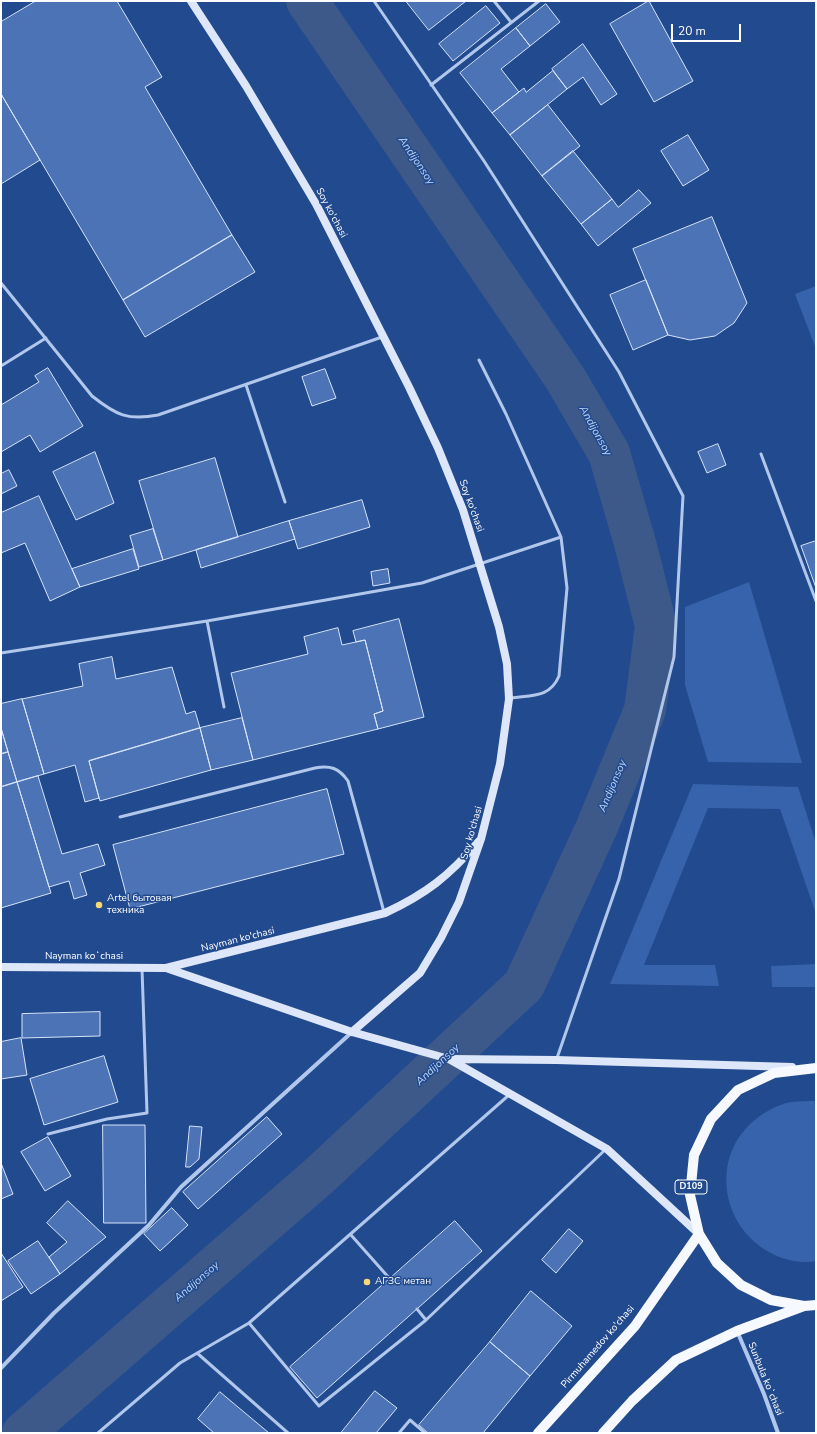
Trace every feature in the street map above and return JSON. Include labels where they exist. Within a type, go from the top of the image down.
[{"type":"main road","name":"Soy ko'chasi","points":[[191,1],[246,86],[316,204],[384,336],[438,448],[463,510],[481,563],[499,627],[507,664],[509,699],[500,764],[481,839],[459,902],[441,938],[420,973],[352,1032]]},
{"type":"main road","name":"Nayman ko'chasi","points":[[166,968],[385,913],[412,901],[437,884],[460,863],[481,839]]},
{"type":"main road","name":"Nayman koʻchasi","points":[[1,967],[166,968]]},
{"type":"main road","points":[[166,968],[352,1032],[449,1059],[607,1149],[700,1234]]},
{"type":"main road","points":[[449,1059],[556,1060],[815,1068]]},
{"type":"main road","name":"D109","points":[[815,1068],[774,1073],[738,1090],[711,1119],[694,1155],[690,1195],[700,1234],[717,1263],[741,1285],[771,1300],[804,1306],[816,1305]]},
{"type":"main road","name":"Pirmuhamedov ko'chasi","points":[[538,1433],[634,1326],[700,1234]]},
{"type":"main road","name":"D109","points":[[604,1433],[632,1401],[676,1360],[737,1331],[804,1306]]},
{"type":"street","points":[[1,1368],[54,1313],[149,1225],[181,1187],[352,1032]]},
{"type":"street","name":"Sunbula koʻchasi","points":[[737,1331],[764,1394],[778,1433]]},
{"type":"lane","points":[[374,1],[484,161],[619,372],[682,496],[674,657],[619,880],[556,1060]]},
{"type":"lane","points":[[494,1],[511,22]]},
{"type":"lane","points":[[431,85],[539,1]]},
{"type":"lane","points":[[1,283],[92,396],[110,410],[126,417],[141,419],[158,415],[384,336]]},
{"type":"lane","points":[[1,366],[46,338]]},
{"type":"lane","points":[[479,360],[506,414],[561,537],[566,588],[559,676],[556,684],[545,693],[509,699]]},
{"type":"lane","points":[[246,385],[285,502]]},
{"type":"lane","points":[[761,454],[816,601]]},
{"type":"lane","points":[[1,653],[207,621],[422,583],[561,537]]},
{"type":"lane","points":[[207,621],[224,707]]},
{"type":"lane","points":[[120,817],[315,768],[326,766],[336,768],[348,781],[385,913]]},
{"type":"lane","points":[[48,1134],[107,1119],[147,1113],[142,968]]},
{"type":"lane","points":[[98,1433],[180,1363],[249,1323],[511,1094]]},
{"type":"lane","points":[[249,1323],[319,1406],[426,1320],[607,1149]]},
{"type":"lane","points":[[351,1235],[390,1279]]},
{"type":"lane","points":[[417,1309],[426,1320]]},
{"type":"lane","points":[[197,1353],[288,1433]]},
{"type":"lane","points":[[400,1433],[410,1420],[425,1433]]},
{"type":"shaded area","points":[[816,286],[816,349],[795,294]]},
{"type":"shaded area","points":[[749,582],[802,763],[708,762],[685,685],[685,607]]},
{"type":"shaded area","points":[[693,784],[798,787],[816,843],[816,914],[780,809],[708,808],[644,965],[715,965],[719,986],[610,984]]},
{"type":"shaded area","points":[[816,964],[816,987],[772,987],[771,966]]},
{"type":"shaded area","points":[[797,1101],[816,1101],[816,1261],[798,1262],[769,1252],[752,1240],[740,1225],[731,1208],[727,1189],[727,1170],[732,1151],[741,1134],[756,1119],[782,1104]]},
{"type":"building","points":[[36,1],[117,1],[162,77],[145,87],[232,235],[123,300],[1,94],[1,22]]},
{"type":"building","points":[[406,1],[466,1],[429,30]]},
{"type":"building","points":[[649,1],[693,81],[654,102],[610,24]]},
{"type":"building","points":[[546,4],[560,22],[530,46],[516,28]]},
{"type":"building","points":[[486,6],[500,23],[453,61],[439,44]]},
{"type":"building","points":[[516,28],[530,46],[501,69],[519,92],[492,113],[460,73]]},
{"type":"building","points":[[583,44],[617,94],[601,105],[583,77],[567,89],[552,69]]},
{"type":"building","points":[[553,71],[567,89],[510,135],[492,113],[524,88],[526,92]]},
{"type":"building","points":[[1,94],[40,160],[1,184]]},
{"type":"building","points":[[548,105],[580,146],[542,176],[510,135]]},
{"type":"building","points":[[688,135],[709,170],[683,186],[661,151]]},
{"type":"building","points":[[573,151],[612,199],[581,224],[542,176]]},
{"type":"building","points":[[639,190],[651,203],[598,246],[581,224],[612,199],[618,207]]},
{"type":"building","points":[[712,217],[747,303],[734,323],[715,336],[690,340],[668,335],[633,249]]},
{"type":"building","points":[[232,235],[255,272],[145,337],[123,300]]},
{"type":"building","points":[[646,280],[668,335],[633,350],[610,295]]},
{"type":"building","points":[[48,368],[83,426],[40,452],[30,435],[1,452],[1,405],[39,382],[35,376]]},
{"type":"building","points":[[325,369],[336,398],[312,406],[302,377]]},
{"type":"building","points":[[718,444],[726,465],[707,473],[698,452]]},
{"type":"building","points":[[95,452],[114,503],[76,520],[53,472]]},
{"type":"building","points":[[215,458],[238,537],[163,560],[139,481]]},
{"type":"building","points":[[9,470],[17,486],[1,494],[1,474]]},
{"type":"building","points":[[39,496],[80,587],[50,601],[25,543],[1,553],[1,513]]},
{"type":"building","points":[[362,500],[370,527],[298,549],[289,521]]},
{"type":"building","points":[[289,521],[295,539],[201,568],[196,550]]},
{"type":"building","points":[[153,529],[163,560],[139,567],[130,536]]},
{"type":"building","points":[[816,541],[816,588],[801,546]]},
{"type":"building","points":[[133,549],[139,569],[80,587],[72,569]]},
{"type":"building","points":[[388,569],[390,583],[373,586],[371,572]]},
{"type":"building","points":[[399,619],[424,717],[378,729],[374,714],[383,711],[365,640],[356,642],[353,631]]},
{"type":"building","points":[[338,628],[342,645],[365,640],[383,711],[374,714],[378,729],[253,760],[231,673],[308,654],[304,637]]},
{"type":"building","points":[[112,657],[116,679],[172,667],[186,714],[195,711],[200,728],[89,761],[99,798],[85,802],[75,765],[44,774],[22,699],[83,686],[79,664]]},
{"type":"building","points":[[22,699],[44,774],[17,782],[1,728],[1,704]]},
{"type":"building","points":[[242,718],[253,760],[211,770],[200,728]]},
{"type":"building","points":[[1,728],[8,752],[1,754]]},
{"type":"building","points":[[200,728],[211,770],[100,801],[89,761]]},
{"type":"building","points":[[8,752],[17,782],[1,787],[1,754]]},
{"type":"building","points":[[38,776],[62,854],[98,844],[105,865],[80,873],[87,895],[74,899],[69,881],[49,887],[17,782]]},
{"type":"building","points":[[17,782],[51,893],[1,908],[1,787]]},
{"type":"building","points":[[327,789],[344,854],[130,909],[113,845]]},
{"type":"building","points":[[100,1012],[100,1036],[22,1038],[22,1014]]},
{"type":"building","points":[[21,1038],[27,1075],[1,1079],[1,1042]]},
{"type":"building","points":[[104,1056],[118,1102],[44,1125],[30,1079]]},
{"type":"building","points":[[267,1117],[282,1134],[198,1209],[183,1192]]},
{"type":"building","points":[[103,1125],[145,1125],[146,1223],[104,1223]]},
{"type":"building","points":[[190,1126],[202,1127],[199,1159],[190,1167],[186,1167]]},
{"type":"building","points":[[48,1137],[71,1176],[45,1191],[21,1152]]},
{"type":"building","points":[[1,1163],[13,1194],[1,1199]]},
{"type":"building","points":[[68,1201],[106,1237],[60,1274],[49,1257],[67,1242],[47,1223]]},
{"type":"building","points":[[172,1208],[188,1225],[160,1251],[144,1234]]},
{"type":"building","points":[[455,1221],[482,1251],[317,1398],[290,1367]]},
{"type":"building","points":[[569,1229],[583,1241],[556,1273],[542,1260]]},
{"type":"building","points":[[38,1241],[60,1274],[31,1294],[8,1261]]},
{"type":"building","points":[[1,1253],[23,1287],[1,1301]]},
{"type":"building","points":[[531,1291],[572,1326],[530,1376],[490,1342]]},
{"type":"building","points":[[490,1342],[530,1376],[483,1433],[428,1433],[419,1425]]},
{"type":"building","points":[[375,1391],[397,1408],[376,1433],[341,1433]]},
{"type":"building","points":[[220,1392],[269,1433],[214,1433],[198,1419]]},
{"type":"waterway","name":"Andijonsoy","points":[[23,1433],[320,1175],[524,985],[596,829],[645,710],[656,626],[635,543],[609,453],[565,378],[307,1]]},
{"type":"place","name":"Artel бытовая техника","points":[[99,905]]},
{"type":"place","name":"АГЗС метан","points":[[367,1282]]}]
